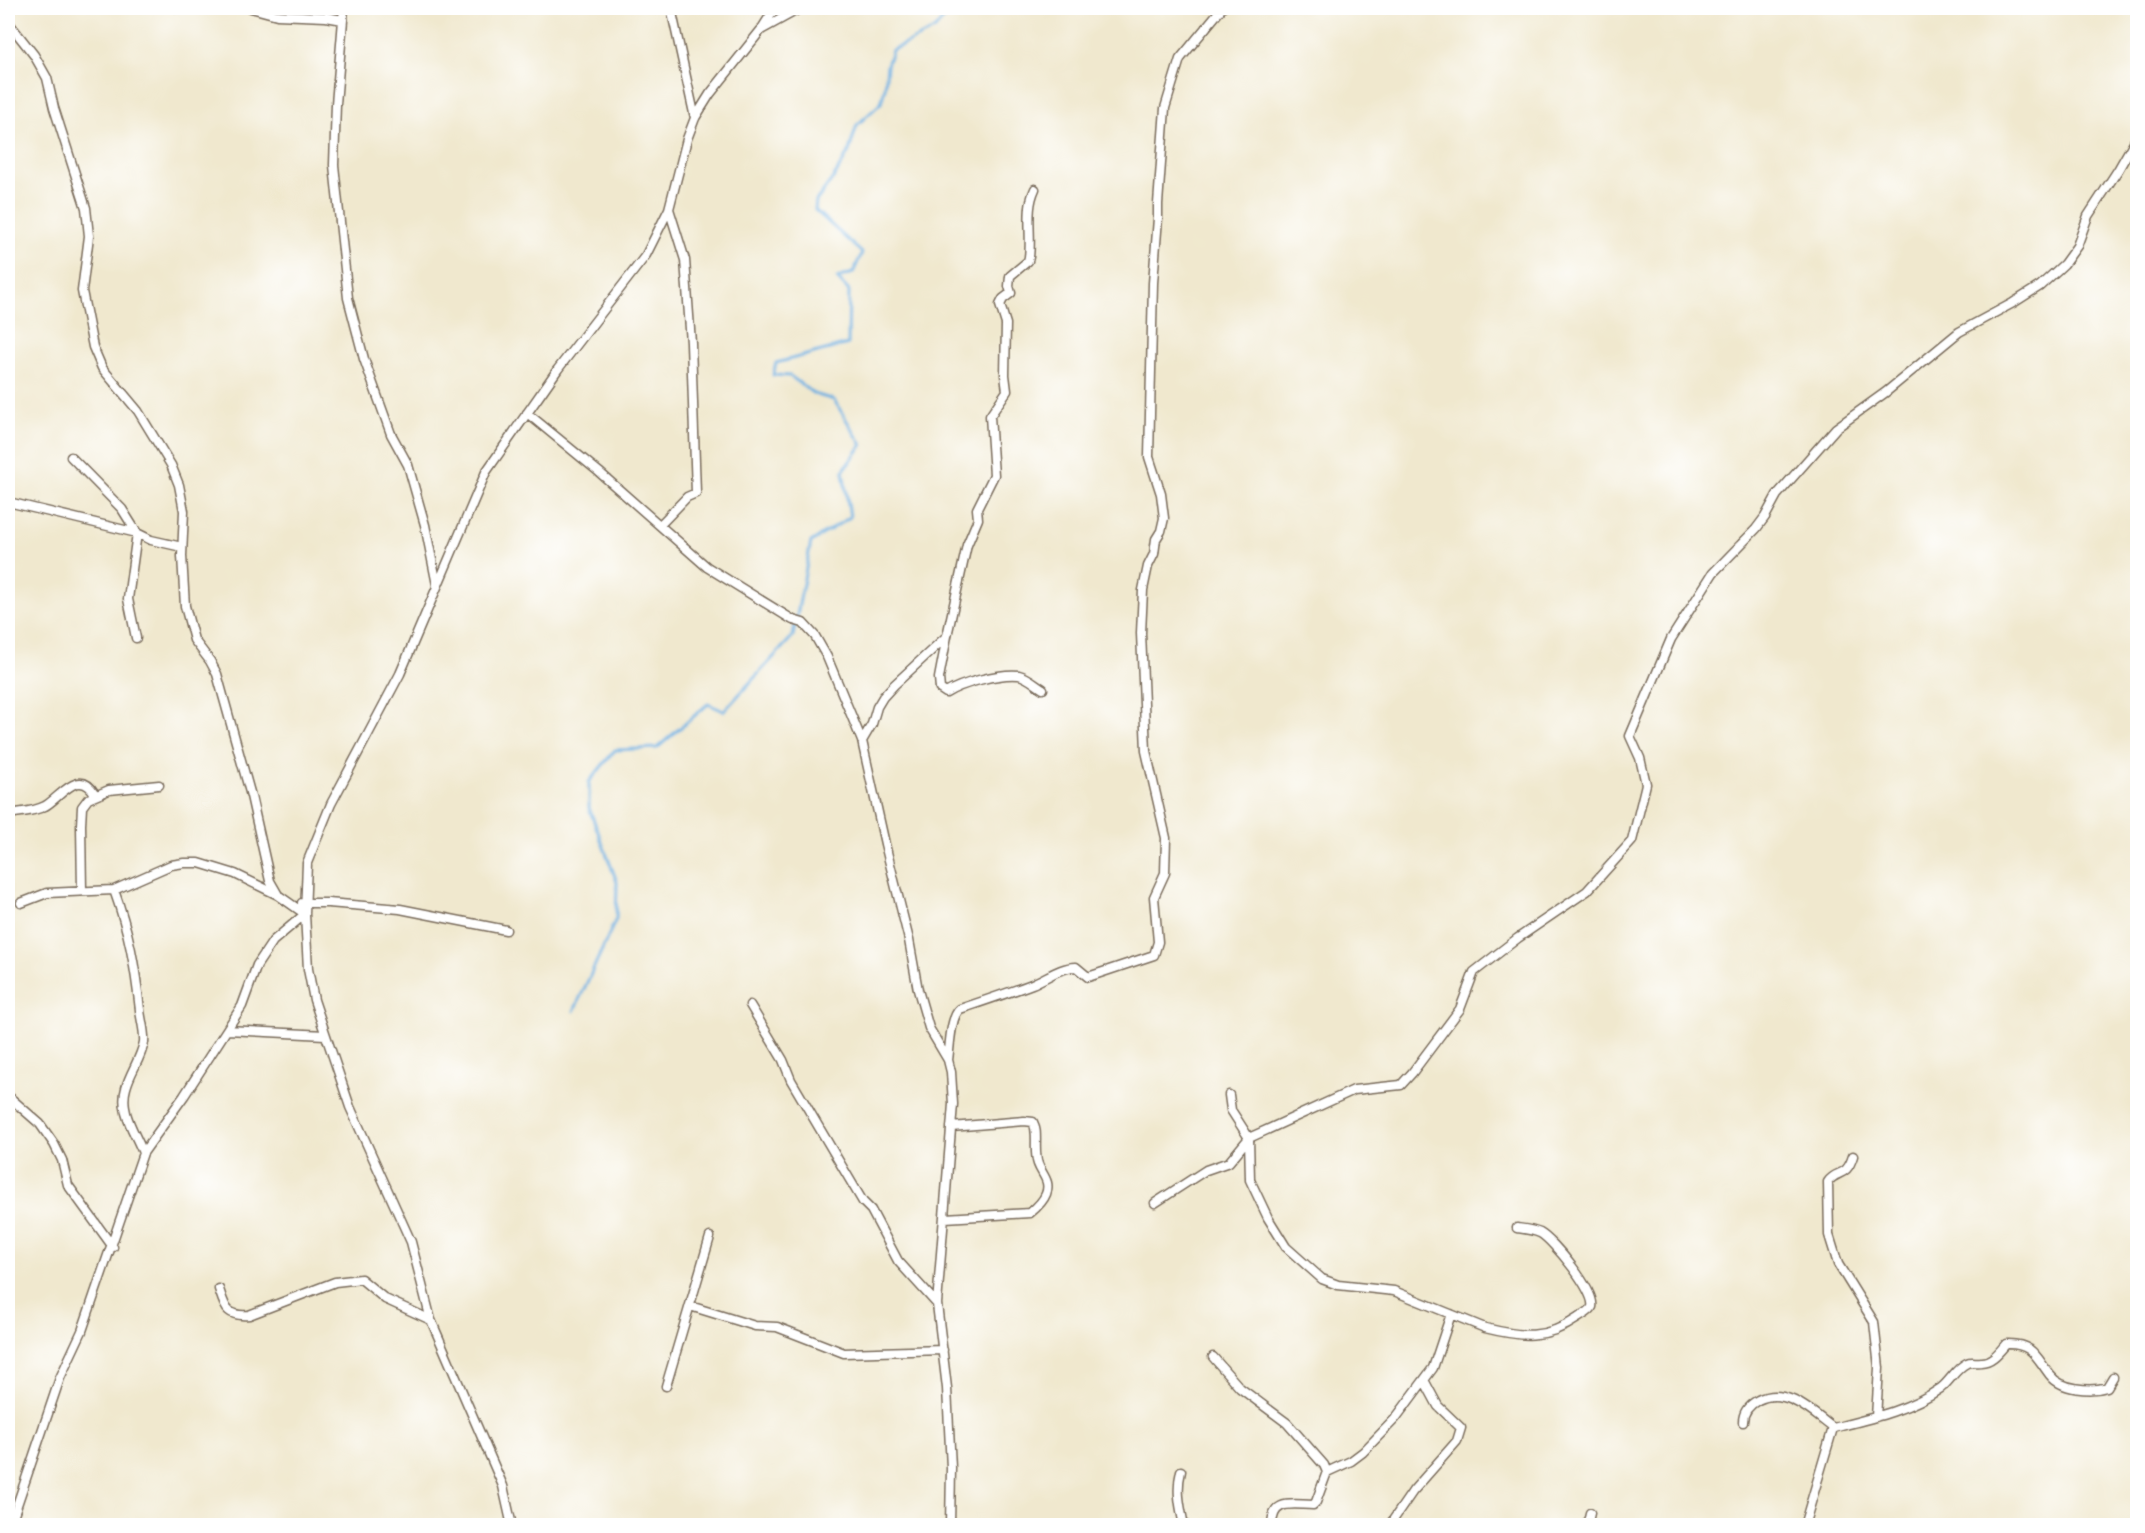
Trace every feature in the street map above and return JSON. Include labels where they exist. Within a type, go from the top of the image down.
[{"type":"street","points":[[178,8],[210,8]]},
{"type":"street","points":[[250,8],[278,15],[343,20]]},
{"type":"street","points":[[344,8],[336,104],[334,165],[348,298],[364,359],[391,434],[408,465],[425,525],[437,586]]},
{"type":"street","points":[[671,8],[695,118]]},
{"type":"street","points":[[512,1526],[503,1486],[431,1320],[411,1242],[350,1107],[314,1000],[308,969],[305,914],[307,863],[331,804],[400,674],[486,472],[558,369],[646,255],[669,209],[687,139],[695,118],[710,94],[761,30],[775,8]]},
{"type":"street","points":[[761,30],[801,8]]},
{"type":"street","points":[[948,1060],[954,1019],[956,1012],[960,1009],[1012,992],[1065,967],[1076,967],[1088,977],[1154,955],[1158,942],[1154,897],[1165,873],[1166,838],[1146,751],[1141,633],[1146,574],[1164,518],[1161,495],[1149,456],[1153,283],[1158,204],[1165,108],[1180,59],[1222,8]]},
{"type":"street","points":[[8,22],[34,55],[47,78],[54,108],[86,208],[89,236],[82,291],[93,347],[102,368],[138,411],[171,465],[179,485],[184,511],[182,547],[185,606],[194,640],[217,674],[251,796],[270,881],[278,895]]},
{"type":"street","points":[[1155,1203],[1206,1170],[1229,1162],[1249,1138],[1354,1090],[1401,1085],[1460,1009],[1474,972],[1518,938],[1587,891],[1632,841],[1646,784],[1640,758],[1630,736],[1671,639],[1713,573],[1756,529],[1765,518],[1777,495],[1836,428],[1886,392],[1959,332],[2031,292],[2064,264],[2077,246],[2088,216],[2118,171],[2138,135]]},
{"type":"street","points":[[1035,189],[1029,210],[1028,261],[1010,276],[1011,293],[1003,299],[1000,305],[1006,324],[1007,391],[990,416],[994,475],[977,510],[978,519],[967,545],[939,678],[940,689],[946,693],[958,686],[975,681],[1018,675],[1043,689]]},
{"type":"street","points":[[660,525],[687,497],[696,493],[691,343],[685,260],[669,209]]},
{"type":"street","points":[[527,413],[707,567],[793,620],[803,623],[815,636],[827,657],[862,741],[909,940],[918,990],[929,1028],[948,1060],[951,1072],[953,1104],[937,1304],[947,1388],[951,1468],[950,1526]]},
{"type":"street","points":[[71,457],[122,509],[137,533],[128,599],[136,638]]},
{"type":"street","points":[[8,502],[137,533],[151,540],[182,547]]},
{"type":"street","points":[[862,741],[883,697],[947,636]]},
{"type":"street","points":[[8,814],[47,806],[65,788],[74,784],[84,784],[95,794]]},
{"type":"street","points":[[82,891],[82,807],[87,798],[109,790],[159,785]]},
{"type":"street","points":[[21,903],[47,893],[114,890],[171,865],[199,863],[235,874],[278,895],[305,914]]},
{"type":"street","points":[[114,890],[134,957],[144,1040],[139,1061],[126,1089],[124,1108],[143,1153]]},
{"type":"street","points":[[289,903],[328,903],[400,909],[506,930]]},
{"type":"street","points":[[9,1526],[60,1378],[82,1331],[113,1247],[143,1153],[242,1006],[257,965],[273,941],[305,914]]},
{"type":"street","points":[[750,1005],[783,1060],[797,1090],[863,1202],[870,1210],[898,1261],[937,1304]]},
{"type":"street","points":[[227,1030],[325,1035]]},
{"type":"street","points":[[1229,1095],[1231,1110],[1249,1138],[1250,1180],[1268,1218],[1286,1247],[1322,1279],[1338,1285],[1394,1291],[1499,1332],[1541,1334],[1562,1329],[1589,1311],[1592,1306],[1591,1298],[1584,1283],[1551,1241],[1539,1233],[1517,1228]]},
{"type":"street","points":[[8,1096],[40,1124],[54,1144],[62,1160],[68,1185],[113,1247]]},
{"type":"street","points":[[945,1218],[1030,1213],[1046,1194],[1047,1178],[1038,1165],[1035,1145],[1036,1127],[1033,1122],[951,1127]]},
{"type":"street","points":[[1853,1156],[1849,1168],[1830,1178],[1828,1182],[1829,1235],[1838,1264],[1874,1322],[1879,1368],[1876,1417]]},
{"type":"street","points":[[666,1386],[710,1238]]},
{"type":"street","points":[[219,1289],[228,1311],[233,1315],[241,1316],[335,1282],[361,1279],[385,1299],[431,1320]]},
{"type":"street","points":[[690,1306],[755,1326],[777,1327],[843,1353],[943,1350]]},
{"type":"street","points":[[1327,1472],[1351,1461],[1363,1452],[1395,1419],[1432,1368],[1451,1314]]},
{"type":"street","points":[[1833,1428],[1876,1417],[1923,1398],[1943,1387],[1956,1372],[1969,1362],[1991,1360],[2007,1344],[2020,1345],[2033,1351],[2057,1382],[2075,1388],[2108,1387],[2113,1377]]},
{"type":"street","points":[[1213,1357],[1240,1388],[1287,1423],[1324,1464],[1327,1472],[1313,1506],[1288,1504],[1280,1506],[1272,1516],[1272,1526]]},
{"type":"street","points":[[1389,1526],[1413,1491],[1457,1441],[1461,1432],[1461,1428],[1438,1406],[1424,1380]]},
{"type":"street","points":[[1743,1422],[1743,1416],[1750,1404],[1761,1398],[1780,1397],[1800,1404],[1833,1428]]},
{"type":"street","points":[[1804,1526],[1833,1428]]},
{"type":"street","points":[[1181,1471],[1178,1496],[1184,1526]]},
{"type":"street","points":[[1587,1526],[1590,1514]]},
{"type":"waterway","points":[[574,1011],[616,919],[617,882],[589,808],[589,782],[615,750],[657,748],[708,704],[724,711],[793,636],[811,542],[850,517],[843,471],[862,445],[834,400],[814,394],[790,376],[773,375],[776,363],[848,344],[849,291],[837,278],[853,273],[862,253],[815,210],[816,201],[836,174],[849,151],[857,125],[881,103],[887,65],[892,50],[934,30],[953,8]]}]
